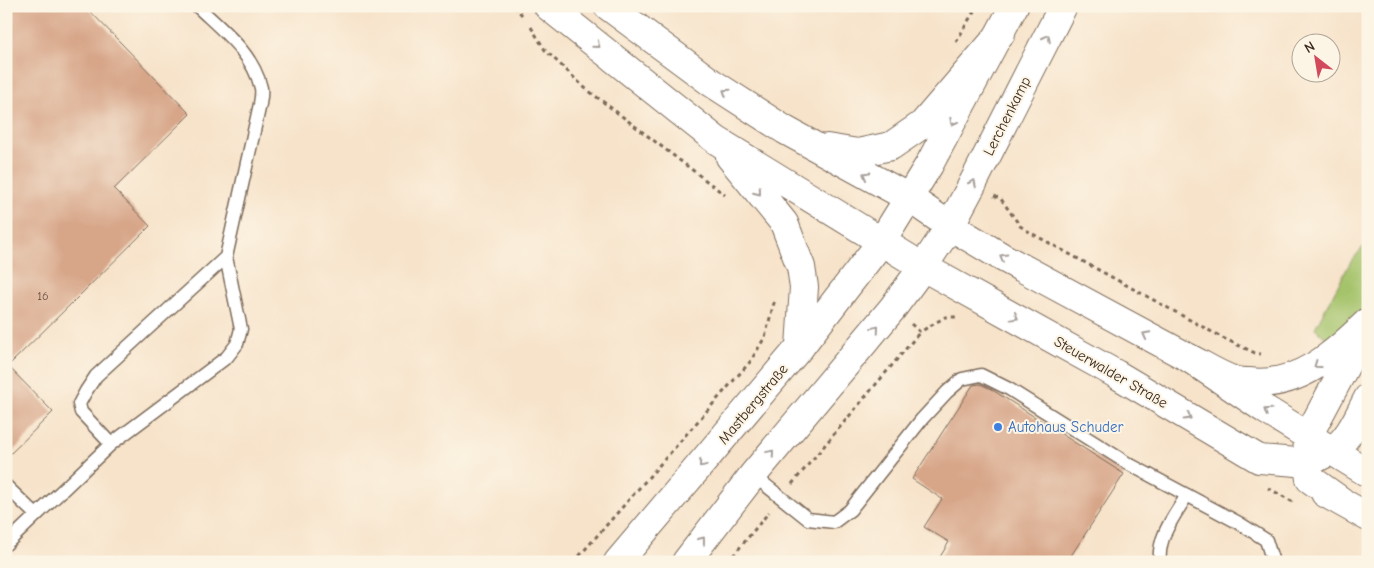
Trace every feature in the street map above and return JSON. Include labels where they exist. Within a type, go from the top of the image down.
[{"type":"main road","points":[[548,6],[716,140],[784,224],[801,267],[804,287],[800,347]]},
{"type":"main road","points":[[608,6],[712,83],[785,130],[909,198],[950,226],[1016,265],[1235,381],[1263,384],[1285,380],[1310,370],[1342,347],[1368,324]]},
{"type":"main road","points":[[909,198],[930,166],[1014,6]]},
{"type":"main road","name":"Lerchenkamp","points":[[923,267],[950,226],[972,185],[1063,6]]},
{"type":"main road","points":[[814,146],[858,153],[892,146],[923,124],[1001,33]]},
{"type":"main road","name":"Steuerwalder Straße","points":[[716,140],[923,267],[1116,374],[1260,459],[1368,517]]},
{"type":"main road","name":"Mastbergstraße","points":[[618,562],[800,347],[882,242],[909,198]]},
{"type":"main road","points":[[686,562],[752,475],[892,309],[923,267]]},
{"type":"main road","points":[[1260,459],[1297,462],[1308,448],[1368,324]]},
{"type":"main road","points":[[1189,358],[1266,410],[1308,448],[1332,450],[1368,473]]},
{"type":"main road","points":[[1332,450],[1336,448],[1352,429],[1368,398]]},
{"type":"main road","name":"Steuerwalder Straße","points":[[1308,448],[1310,479],[1341,502]]},
{"type":"lane","points":[[6,544],[111,444],[227,356],[237,344],[241,329],[226,257],[260,104],[261,90],[256,73],[247,58],[236,44],[197,6]]},
{"type":"lane","points":[[111,444],[81,412],[79,404],[86,391],[96,376],[226,257]]},
{"type":"lane","points":[[752,475],[808,519],[834,522],[850,510],[922,419],[947,392],[962,379],[982,375],[1009,389],[1127,463],[1239,523],[1266,540],[1272,559],[1271,562]]},
{"type":"lane","points":[[6,486],[36,515]]},
{"type":"lane","points":[[1160,562],[1158,552],[1167,527],[1188,495]]},
{"type":"path","points":[[514,6],[545,50],[585,88],[729,198]]},
{"type":"path","points":[[972,185],[1001,199],[1020,226],[1031,233],[1223,338],[1255,353],[1271,355],[1285,380]]},
{"type":"path","points":[[574,562],[750,362],[765,337],[775,297]]},
{"type":"path","points":[[892,309],[920,332]]},
{"type":"path","points":[[728,562],[780,497],[920,332],[945,317],[961,316]]},
{"type":"path","points":[[1268,487],[1302,508]]},
{"type":"green space","points":[[1368,241],[1368,379],[1315,328],[1350,263]]},
{"type":"building","points":[[6,6],[85,6],[190,114],[114,189],[150,226],[8,366],[53,412],[6,458]]},
{"type":"building","name":"Autohaus Schuder","points":[[980,384],[991,389],[1124,474],[1067,562],[937,562],[949,542],[924,527],[942,499],[912,479],[973,385]]},
{"type":"place","name":"Autohaus Schuder","points":[[998,427]]}]
